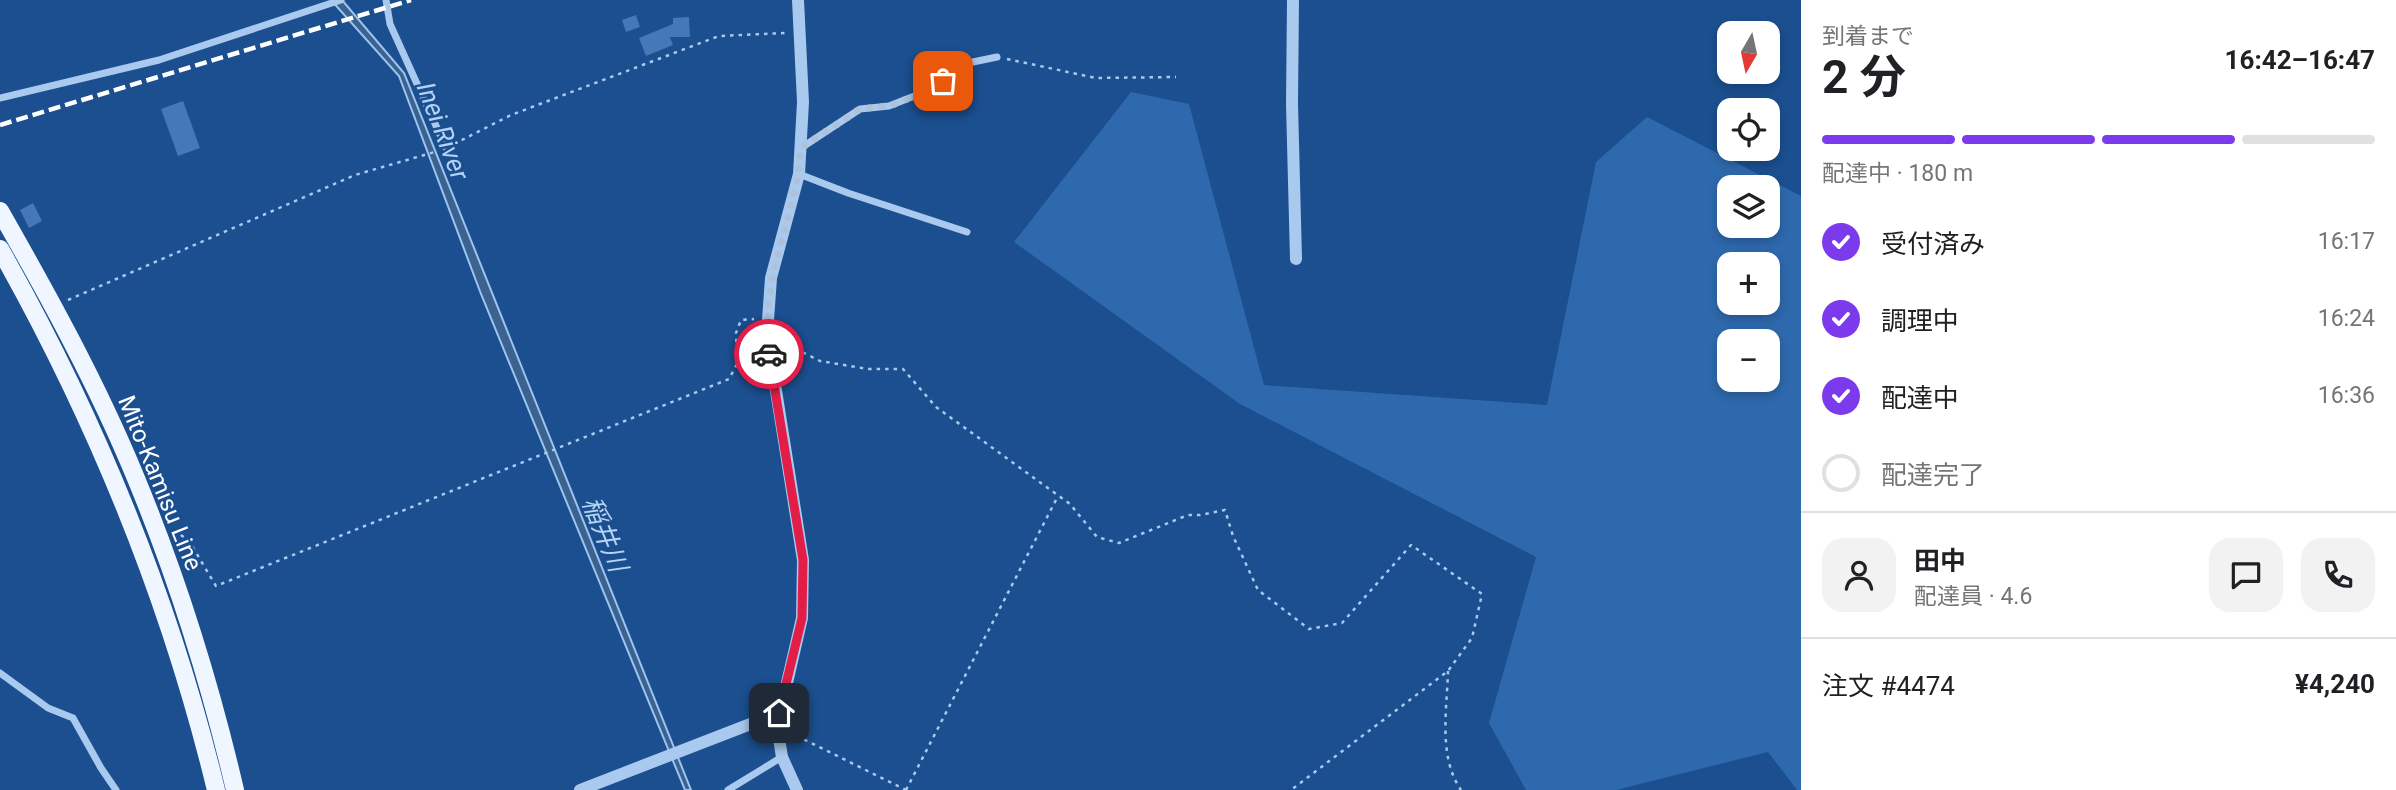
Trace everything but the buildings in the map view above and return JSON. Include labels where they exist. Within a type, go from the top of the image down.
[{"type":"main road","name":"Mito-Kamisu Line","points":[[0,211],[54,306],[114,429],[158,532],[209,689],[235,790]]},
{"type":"main road","name":"Mito-Kamisu Line","points":[[0,249],[37,315],[138,537],[195,710],[216,790]]},
{"type":"street","points":[[0,99],[159,60],[341,0]]},
{"type":"street","points":[[386,0],[390,24],[442,149]]},
{"type":"street","points":[[797,790],[782,757],[778,719],[802,618],[803,560],[767,334],[771,278],[799,174],[803,102],[798,0]]},
{"type":"street","points":[[1293,0],[1292,104],[1296,259]]},
{"type":"street","points":[[801,148],[860,109],[890,106],[922,93],[968,63],[997,57]]},
{"type":"street","points":[[799,174],[967,232]]},
{"type":"street","points":[[0,673],[48,708],[74,718],[116,790]]},
{"type":"street","points":[[580,790],[673,754],[778,719]]},
{"type":"street","points":[[728,790],[782,757]]},
{"type":"path","points":[[54,306],[355,176],[442,149],[511,115],[719,36],[800,32]]},
{"type":"path","points":[[997,57],[1096,78],[1176,77]]},
{"type":"path","points":[[158,532],[170,527],[189,541],[216,586],[729,379],[737,364],[736,333],[741,320],[768,318]]},
{"type":"path","points":[[767,334],[820,361],[868,369],[903,369],[936,407],[1070,504],[1097,537],[1119,543],[1188,515],[1225,510],[1233,537],[1258,590],[1309,629],[1342,623],[1411,545],[1482,594],[1472,638],[1448,671],[1291,790]]},
{"type":"path","points":[[778,719],[906,790],[1058,496]]},
{"type":"path","points":[[1448,671],[1446,746],[1455,782],[1461,790]]},
{"type":"shaded area","points":[[331,0],[342,0],[404,73],[691,790],[685,790],[481,294],[399,76]]},
{"type":"shaded area","points":[[1131,92],[1189,104],[1264,385],[1547,405],[1596,162],[1647,117],[1717,153],[1717,161],[1733,161],[1760,175],[1717,175],[1717,238],[1780,238],[1780,185],[1801,196],[1801,790],[1797,790],[1768,752],[1616,790],[1526,790],[1489,723],[1536,557],[1240,404],[1014,242]]},
{"type":"railway","points":[[0,125],[411,0]]},
{"type":"way so far","points":[[769,354],[767,334],[771,278],[799,174],[801,148],[860,109],[890,106],[943,81]]},
{"type":"route","points":[[769,354],[803,560],[802,618],[779,713]]},
{"type":"water label","name":"Inei River","points":[[443,131]]},
{"type":"water label","name":"稲井川","points":[[605,534]]}]
